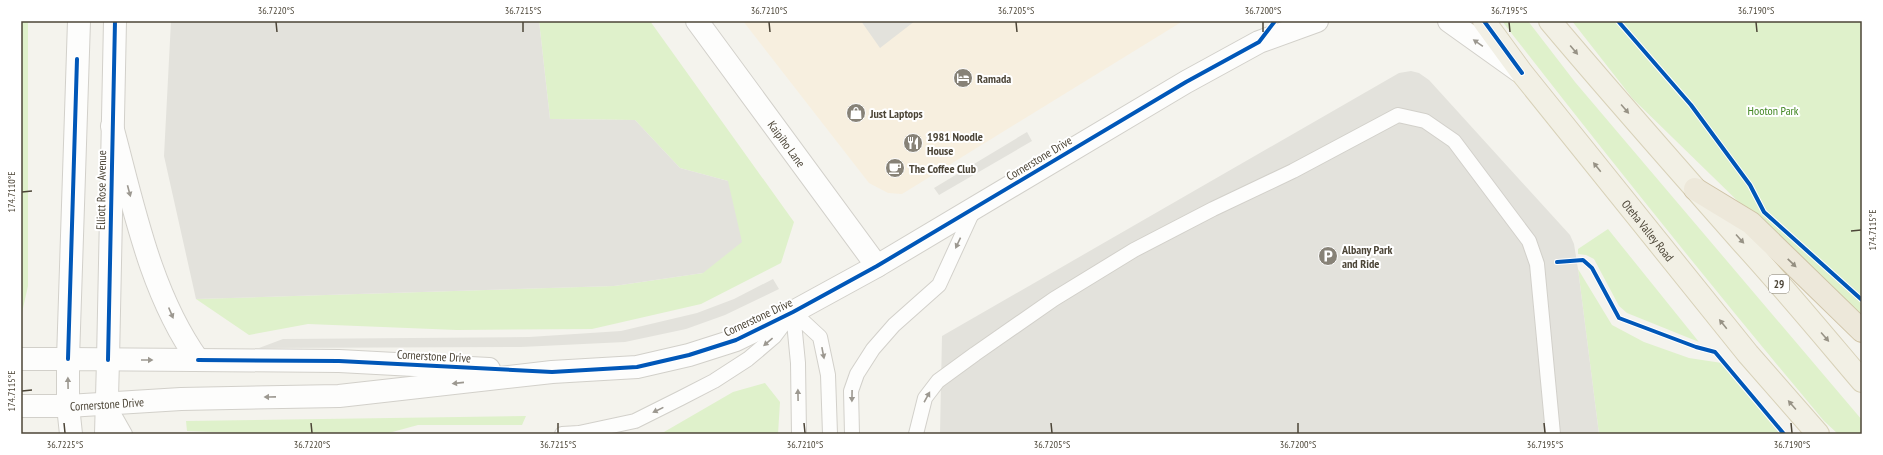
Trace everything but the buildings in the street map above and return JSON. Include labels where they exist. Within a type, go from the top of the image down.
[{"type":"highway","points":[[1694,189],[1751,223],[1862,332]]},
{"type":"main road","name":"Oteha Valley Road","points":[[1484,21],[1522,73],[1748,354],[1818,434]]},
{"type":"main road","name":"29","points":[[1550,21],[1694,189],[1744,243],[1862,381]]},
{"type":"street","points":[[71,434],[68,406],[68,359],[79,21]]},
{"type":"street","name":"Elliott Rose Avenue","points":[[106,434],[108,404],[115,21]]},
{"type":"street","name":"Kaipiho Lane","points":[[697,21],[877,266]]},
{"type":"street","name":"Cornerstone Drive","points":[[21,406],[68,406],[180,399],[339,396],[552,372],[637,367],[689,355],[736,340],[793,312],[877,266],[1186,82],[1259,42],[1287,21]]},
{"type":"street","name":"Cornerstone Drive","points":[[1259,42],[1317,21]]},
{"type":"street","points":[[1449,21],[1522,73]]},
{"type":"street","points":[[112,126],[143,245],[176,325],[198,360]]},
{"type":"street","name":"Cornerstone Drive","points":[[21,359],[339,361],[552,372]]},
{"type":"lane","points":[[916,434],[925,398],[938,382],[975,354],[1054,299],[1134,250],[1213,209],[1293,171],[1398,115],[1425,121],[1454,141],[1529,241],[1537,264],[1553,434]]},
{"type":"lane","points":[[852,434],[851,391],[857,374],[873,349],[894,325],[939,284],[975,208]]},
{"type":"lane","points":[[562,434],[579,433],[635,421],[714,381],[748,359],[774,337],[793,312]]},
{"type":"lane","points":[[793,312],[798,363],[799,434]]},
{"type":"lane","points":[[793,312],[820,337],[828,375],[830,434]]},
{"type":"lane","points":[[108,404],[117,434]]},
{"type":"lane","points":[[108,404],[125,434]]},
{"type":"shaded area","points":[[171,21],[539,21],[550,119],[635,120],[680,168],[728,181],[742,242],[703,273],[614,286],[196,299],[164,156]]},
{"type":"shaded area","points":[[743,21],[1183,21],[902,194],[888,193],[869,183]]},
{"type":"shaded area","points":[[861,21],[915,21],[880,48]]},
{"type":"shaded area","name":"Albany Park and Ride","points":[[1411,71],[1419,73],[1429,80],[1570,235],[1574,244],[1578,269],[1599,434],[940,434],[942,336],[1399,73]]},
{"type":"shaded area","points":[[1027,132],[1032,141],[939,195],[934,188]]},
{"type":"shaded area","points":[[773,279],[779,289],[725,315],[686,329],[625,342],[521,347],[259,348],[283,339],[529,337],[621,331],[697,313],[734,299]]},
{"type":"green space","points":[[21,21],[28,21],[28,286],[21,317]]},
{"type":"green space","points":[[539,21],[650,21],[794,222],[781,263],[701,304],[592,329],[457,330],[308,324],[249,335],[196,299],[614,286],[703,273],[728,181],[680,168],[635,120],[550,119]]},
{"type":"green space","points":[[1502,21],[1528,21],[1575,82],[1862,420],[1862,434],[1838,434],[1824,421],[1661,222]]},
{"type":"green space","name":"Hooton Park","points":[[1572,21],[1862,21],[1862,322],[1633,99]]},
{"type":"green space","points":[[1608,229],[1699,342],[1627,313],[1619,306],[1594,259],[1586,255],[1578,254],[1578,249]]},
{"type":"green space","points":[[1578,269],[1612,325],[1644,342],[1689,358],[1722,363],[1781,434],[1599,434]]},
{"type":"green space","points":[[765,383],[780,402],[778,434],[654,434],[664,432],[733,392]]},
{"type":"green space","points":[[526,416],[522,425],[418,425],[385,434],[261,434],[187,431],[186,421]]},
{"type":"cycle path","points":[[108,360],[115,21]]},
{"type":"cycle path","points":[[198,360],[339,361],[552,372],[637,367],[689,355],[736,340],[793,312],[877,266],[1186,82],[1259,42],[1275,21]]},
{"type":"cycle path","points":[[1484,21],[1522,73]]},
{"type":"cycle path","points":[[1618,21],[1691,105],[1750,185],[1764,212],[1862,300]]},
{"type":"cycle path","points":[[68,359],[77,59]]},
{"type":"cycle path","points":[[1557,262],[1583,260],[1592,268],[1619,318],[1696,347],[1715,352],[1784,434]]},
{"type":"place","name":"Ramada","points":[[963,78]]},
{"type":"place","name":"Just Laptops","points":[[856,113]]},
{"type":"place","name":"1981 Noodle House","points":[[913,143]]},
{"type":"place","name":"The Coffee Club","points":[[895,168]]},
{"type":"place","name":"Albany Park and Ride","points":[[1328,256]]}]
